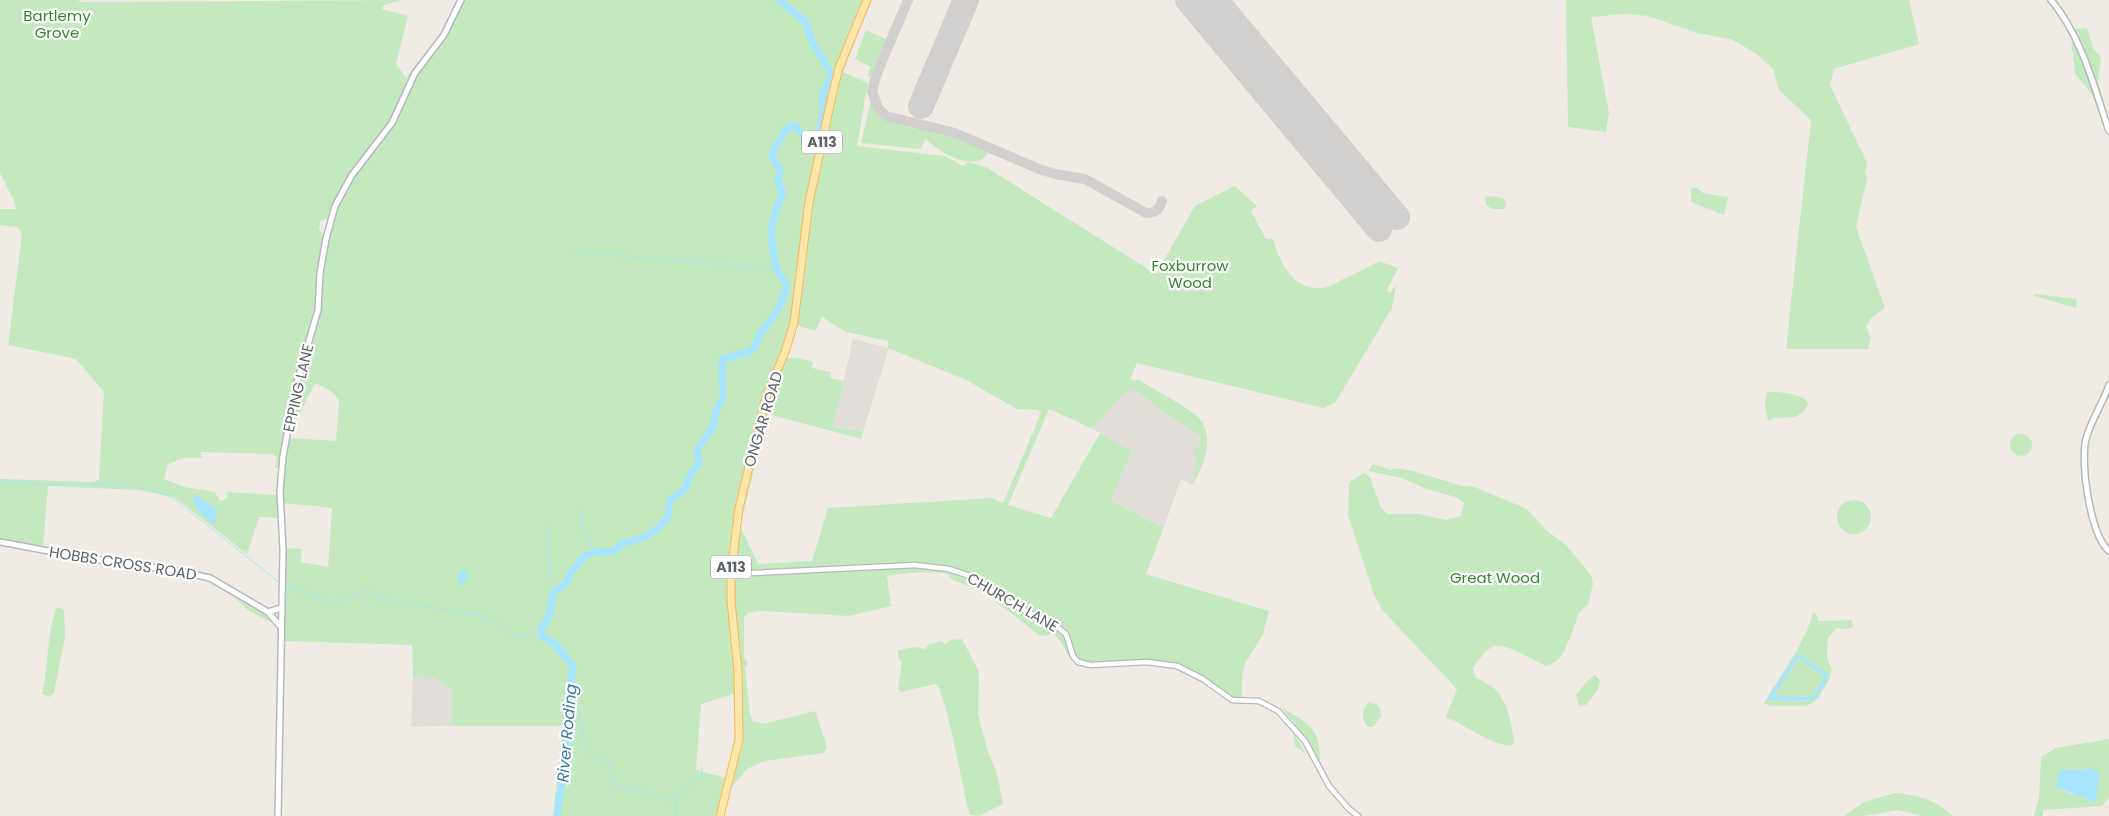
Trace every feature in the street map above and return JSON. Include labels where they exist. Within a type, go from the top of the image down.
[{"type":"main road","name":"ONGAR ROAD","points":[[720,816],[739,740],[740,715],[731,574],[734,535],[766,397],[785,352],[794,323],[809,202],[832,96],[840,68],[867,0]]},
{"type":"street","name":"EPPING LANE","points":[[278,816],[282,595],[280,491],[283,456],[298,382],[318,310],[320,273],[332,216],[357,168],[392,123],[415,73],[444,35],[461,0]]},
{"type":"street","points":[[2051,0],[2072,32],[2093,82],[2109,132]]},
{"type":"street","points":[[2109,385],[2089,430],[2084,455],[2088,489],[2097,532],[2101,542],[2109,551]]},
{"type":"street","name":"HOBBS CROSS ROAD","points":[[0,542],[86,558],[196,574],[222,583],[268,612],[281,628]]},
{"type":"street","name":"CHURCH LANE","points":[[731,574],[915,565],[949,569],[967,575],[1011,604],[1056,625],[1066,634],[1073,656],[1078,662],[1091,665],[1147,662],[1177,666],[1204,679],[1232,700],[1259,701],[1278,710],[1305,741],[1329,786],[1348,808],[1358,816]]},
{"type":"street","points":[[268,612],[281,608]]},
{"type":"shaded area","points":[[853,339],[889,348],[863,432],[833,427]]},
{"type":"shaded area","points":[[1134,388],[1161,411],[1200,436],[1192,485],[1181,479],[1165,524],[1161,526],[1111,500],[1132,451],[1093,429],[1119,398]]},
{"type":"shaded area","points":[[413,677],[434,678],[452,691],[451,726],[411,727]]},
{"type":"green space","name":"Bartlemy Grove","points":[[0,0],[82,0],[77,2],[400,0],[383,6],[382,9],[408,16],[396,64],[406,78],[415,65],[417,66],[390,122],[355,166],[327,219],[320,221],[319,230],[325,234],[317,273],[315,310],[296,380],[280,468],[275,468],[277,457],[272,454],[201,452],[202,458],[184,458],[168,464],[164,479],[184,487],[215,492],[220,501],[226,499],[228,495],[226,492],[277,495],[279,518],[259,517],[247,554],[174,497],[138,490],[48,486],[43,549],[0,539],[0,479],[93,482],[99,479],[104,392],[76,359],[8,345],[22,233],[17,227],[0,225],[0,209],[16,209],[0,173]]},
{"type":"green space","name":"Foxburrow Wood","points":[[462,0],[871,0],[843,72],[868,83],[857,146],[944,156],[963,166],[968,162],[986,167],[1156,274],[1195,206],[1235,186],[1257,206],[1251,211],[1266,239],[1273,239],[1285,267],[1298,282],[1316,288],[1329,286],[1379,261],[1398,268],[1387,290],[1390,293],[1396,285],[1392,308],[1335,403],[1323,408],[1137,363],[1130,380],[1139,380],[1179,403],[1198,417],[1203,425],[1206,433],[1206,451],[1201,469],[1192,485],[1196,461],[1194,449],[1199,446],[1200,436],[1161,411],[1134,388],[1119,398],[1093,429],[1049,409],[1008,505],[1051,518],[1100,433],[1132,451],[1111,500],[1160,526],[1165,524],[1146,574],[1269,611],[1263,634],[1245,664],[1242,676],[1242,704],[1225,696],[1196,676],[1181,670],[1140,664],[1089,666],[1075,662],[1069,657],[1059,640],[1052,633],[1047,636],[1039,635],[982,591],[952,580],[948,574],[908,573],[892,575],[887,576],[891,606],[849,616],[761,611],[747,613],[744,618],[744,656],[748,665],[745,667],[750,713],[753,721],[763,724],[815,711],[827,747],[824,753],[764,761],[747,769],[732,787],[738,753],[736,693],[701,704],[696,770],[727,778],[718,816],[553,816],[563,726],[451,726],[452,691],[434,678],[413,677],[412,645],[284,641],[285,548],[302,549],[301,562],[328,567],[332,508],[283,503],[283,486],[290,438],[336,441],[339,400],[331,391],[315,383],[297,419],[293,417],[299,384],[320,310],[321,273],[335,212],[353,177],[377,148],[394,123],[417,74]],"holes":[[[822,317],[846,332],[888,341],[888,348],[966,380],[1017,409],[1038,410],[1041,413],[1003,503],[992,498],[828,508],[812,561],[758,564],[740,526],[768,414],[861,439],[863,432],[833,427],[844,381],[830,378],[831,372],[812,368],[813,362],[799,358],[784,358],[775,376],[740,507],[775,369],[795,325],[815,331]]]},
{"type":"green space","points":[[1566,0],[1909,0],[1919,44],[1834,69],[1830,85],[1867,163],[1865,172],[1867,178],[1856,227],[1885,308],[1871,318],[1866,326],[1871,338],[1868,349],[1786,349],[1811,120],[1778,89],[1774,70],[1754,52],[1730,39],[1697,33],[1648,16],[1625,14],[1591,17],[1609,113],[1606,132],[1568,127]]},
{"type":"green space","points":[[2087,28],[2093,48],[2101,58],[2098,81],[2106,111],[2102,120],[2091,93],[2075,74],[2071,36],[2074,29]]},
{"type":"green space","points":[[866,30],[886,39],[870,77],[867,76],[871,67],[855,59]]},
{"type":"green space","points":[[871,100],[876,112],[883,119],[912,128],[944,132],[989,151],[983,158],[976,161],[967,161],[949,155],[926,139],[920,149],[861,143]]},
{"type":"green space","points":[[1691,188],[1697,188],[1703,193],[1728,197],[1724,215],[1691,202]]},
{"type":"green space","points":[[1485,197],[1503,198],[1506,203],[1505,209],[1492,209],[1486,205]]},
{"type":"green space","points":[[2035,294],[2077,299],[2076,308],[2034,296]]},
{"type":"green space","points":[[1766,393],[1798,396],[1807,400],[1808,405],[1799,415],[1794,417],[1768,421],[1765,408]]},
{"type":"green space","points":[[2021,434],[2029,437],[2032,445],[2029,453],[2021,456],[2013,453],[2010,445],[2013,437]]},
{"type":"green space","name":"Great Wood","points":[[1373,464],[1391,470],[1394,468],[1413,471],[1462,486],[1472,486],[1527,509],[1546,530],[1566,545],[1591,575],[1593,584],[1588,605],[1578,614],[1566,648],[1557,661],[1546,666],[1506,647],[1495,646],[1485,652],[1473,668],[1475,677],[1494,688],[1504,702],[1509,716],[1514,744],[1510,746],[1492,741],[1446,717],[1457,689],[1383,611],[1374,595],[1348,515],[1349,485],[1351,481],[1364,473],[1370,477],[1381,508],[1388,514],[1419,514],[1446,520],[1461,516],[1464,503],[1455,497],[1424,488],[1402,478],[1368,471]]},
{"type":"green space","points":[[1854,500],[1866,505],[1871,517],[1866,529],[1854,534],[1842,529],[1837,517],[1842,505]]},
{"type":"green space","points":[[227,591],[267,613],[277,625],[249,611]]},
{"type":"green space","points":[[57,607],[64,610],[65,636],[54,693],[49,697],[42,694],[49,639]]},
{"type":"green space","points":[[1813,613],[1817,615],[1818,621],[1852,620],[1853,627],[1846,629],[1836,628],[1828,638],[1827,658],[1832,669],[1829,680],[1819,697],[1814,702],[1806,706],[1770,706],[1764,703],[1798,648]],"holes":[[[1797,653],[1829,675],[1815,700],[1792,701],[1793,696],[1813,697],[1824,676],[1798,657],[1774,696],[1790,701],[1768,700]]]},
{"type":"green space","points":[[962,639],[979,672],[978,714],[988,752],[997,773],[1003,804],[979,816],[970,815],[968,809],[945,704],[936,684],[901,692],[898,688],[902,662],[898,658],[898,650],[917,647],[925,649],[930,644],[941,641],[945,644],[951,640]]},
{"type":"green space","points":[[1595,675],[1600,680],[1598,690],[1586,705],[1579,706],[1576,695],[1587,681]]},
{"type":"green space","points":[[1369,702],[1378,705],[1382,715],[1373,727],[1368,727],[1363,717],[1364,708]]},
{"type":"green space","points":[[1281,707],[1308,724],[1313,730],[1319,745],[1320,768],[1307,739]]},
{"type":"green space","points":[[1293,731],[1306,754],[1295,746]]},
{"type":"green space","points":[[2109,739],[2109,797],[2102,806],[2043,810],[2043,816],[2034,816],[2039,797],[2041,757],[2056,748]],"holes":[[[2059,770],[2086,770],[2086,796],[2070,794],[2060,787]]]},
{"type":"green space","points":[[1895,793],[1911,795],[1934,802],[1953,816],[1921,816],[1898,810],[1863,816],[1844,816],[1864,802]]},
{"type":"water","points":[[196,495],[217,510],[215,525],[197,509],[193,499]]},
{"type":"water","points":[[465,569],[468,577],[463,585],[457,582],[460,570]]},
{"type":"water","points":[[1797,653],[1829,675],[1815,700],[1792,701],[1792,696],[1813,697],[1824,676],[1798,658],[1774,696],[1791,696],[1790,701],[1767,700]]},
{"type":"water","points":[[2089,766],[2099,773],[2095,804],[2087,798],[2060,787],[2056,789],[2059,770],[2086,770]]},
{"type":"waterway","name":"River Roding","points":[[557,816],[564,767],[569,755],[570,687],[573,666],[554,643],[541,635],[542,628],[550,614],[553,592],[565,585],[572,571],[585,556],[595,552],[614,551],[622,544],[647,536],[668,517],[669,501],[686,488],[689,477],[699,463],[697,450],[713,427],[717,408],[723,398],[722,359],[749,352],[755,347],[759,336],[777,311],[787,287],[776,267],[771,237],[775,213],[783,192],[778,182],[780,169],[775,163],[773,153],[785,130],[794,125],[809,142],[815,141],[824,112],[822,96],[831,77],[830,71],[812,42],[806,22],[779,0]]},
{"type":"waterway","points":[[569,251],[777,269]]},
{"type":"waterway","points":[[0,481],[30,482],[40,485],[107,484],[157,492],[173,498],[280,583]]},
{"type":"waterway","points":[[582,509],[581,525],[595,552]]},
{"type":"waterway","points":[[549,526],[550,577],[559,587]]},
{"type":"waterway","points":[[284,584],[333,604],[365,590],[384,600],[477,614],[505,626],[514,635],[541,635]]},
{"type":"waterway","points":[[570,715],[579,716],[588,750],[592,755],[608,762],[615,784],[664,799],[675,800]]},
{"type":"waterway","points":[[677,816],[675,800],[686,786],[702,775],[702,768]]},
{"type":"taxiway","points":[[908,0],[877,73],[872,91],[878,108],[886,116],[955,133],[1039,169],[1085,179],[1146,213],[1157,210],[1162,201]]},
{"type":"runway","points":[[921,106],[966,0]]},
{"type":"runway","points":[[1188,0],[1379,229]]},
{"type":"runway","points":[[1215,0],[1397,217]]}]
